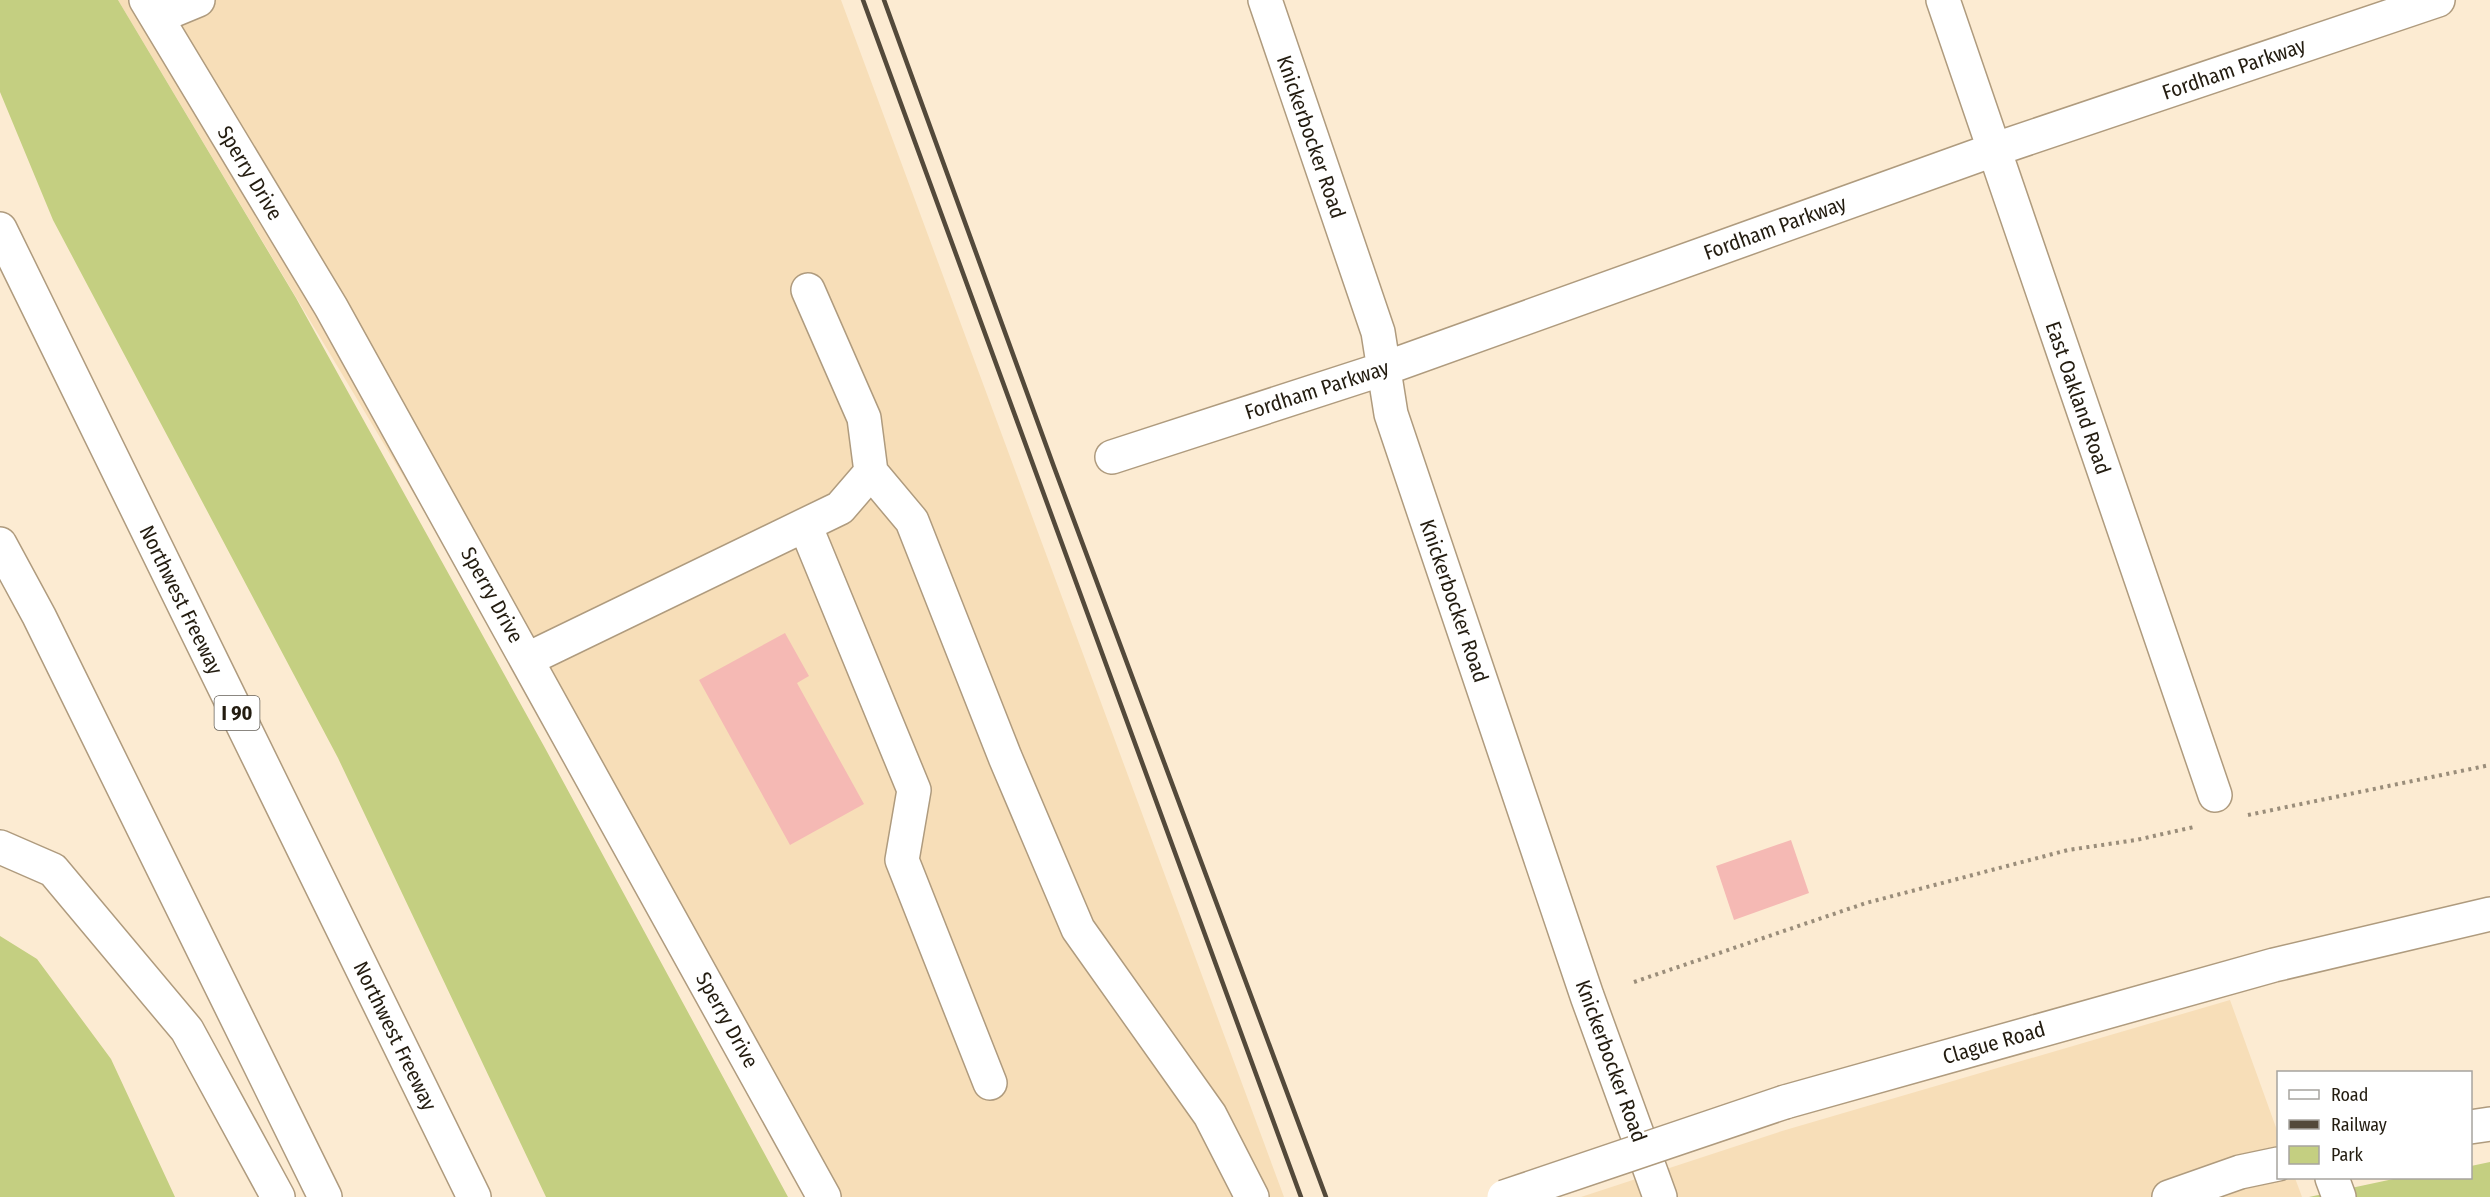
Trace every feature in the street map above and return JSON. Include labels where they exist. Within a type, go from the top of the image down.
[{"type":"main road","points":[[152,8],[198,0]]},
{"type":"main road","name":"Knickerbocker Road","points":[[1264,0],[1378,332],[1391,414],[1587,996],[1660,1197]]},
{"type":"main road","name":"East Oakland Road","points":[[1943,0],[2215,795]]},
{"type":"main road","name":"Fordham Parkway","points":[[1112,457],[1383,369],[1993,150],[2438,0]]},
{"type":"main road","name":"Sperry Drive","points":[[152,8],[331,307],[824,1197]]},
{"type":"main road","name":"Northwest Freeway","points":[[0,229],[474,1197]]},
{"type":"main road","points":[[808,290],[864,418],[871,472],[912,521],[1005,757],[1078,929],[1210,1115],[1252,1197]]},
{"type":"main road","points":[[528,659],[840,508],[871,472]]},
{"type":"main road","points":[[805,525],[914,790],[902,860],[990,1083]]},
{"type":"main road","points":[[0,544],[39,616],[325,1197]]},
{"type":"main road","points":[[0,847],[53,870],[187,1030],[278,1197]]},
{"type":"main road","name":"Clague Road","points":[[1504,1197],[1785,1102],[2274,965],[2490,914]]},
{"type":"main road","points":[[2472,1127],[2490,1124]]},
{"type":"main road","points":[[2169,1197],[2244,1184],[2277,1165]]},
{"type":"main road","points":[[2332,1179],[2339,1197]]},
{"type":"path","points":[[2247,815],[2490,765]]},
{"type":"path","points":[[1634,982],[1876,900],[2068,850],[2136,840],[2203,825]]},
{"type":"shaded area","points":[[118,0],[841,0],[1284,1197],[835,1197]]},
{"type":"shaded area","points":[[2230,1000],[2277,1130],[2277,1179],[2295,1179],[2302,1197],[1581,1197],[1782,1131]]},
{"type":"green space","points":[[0,0],[118,0],[296,298],[545,748],[788,1197],[546,1197],[338,758],[53,220],[0,92]]},
{"type":"green space","points":[[0,936],[37,959],[111,1059],[175,1197],[0,1197]]},
{"type":"green space","points":[[2490,1162],[2490,1197],[2309,1197],[2393,1179],[2472,1179],[2472,1166]]},
{"type":"building","points":[[785,633],[809,676],[797,683],[864,804],[790,845],[699,680]]},
{"type":"building","points":[[1791,840],[1809,893],[1734,920],[1716,866]]},
{"type":"railway","points":[[863,0],[1301,1197]]},
{"type":"railway","points":[[884,0],[1054,467],[1326,1197]]}]
